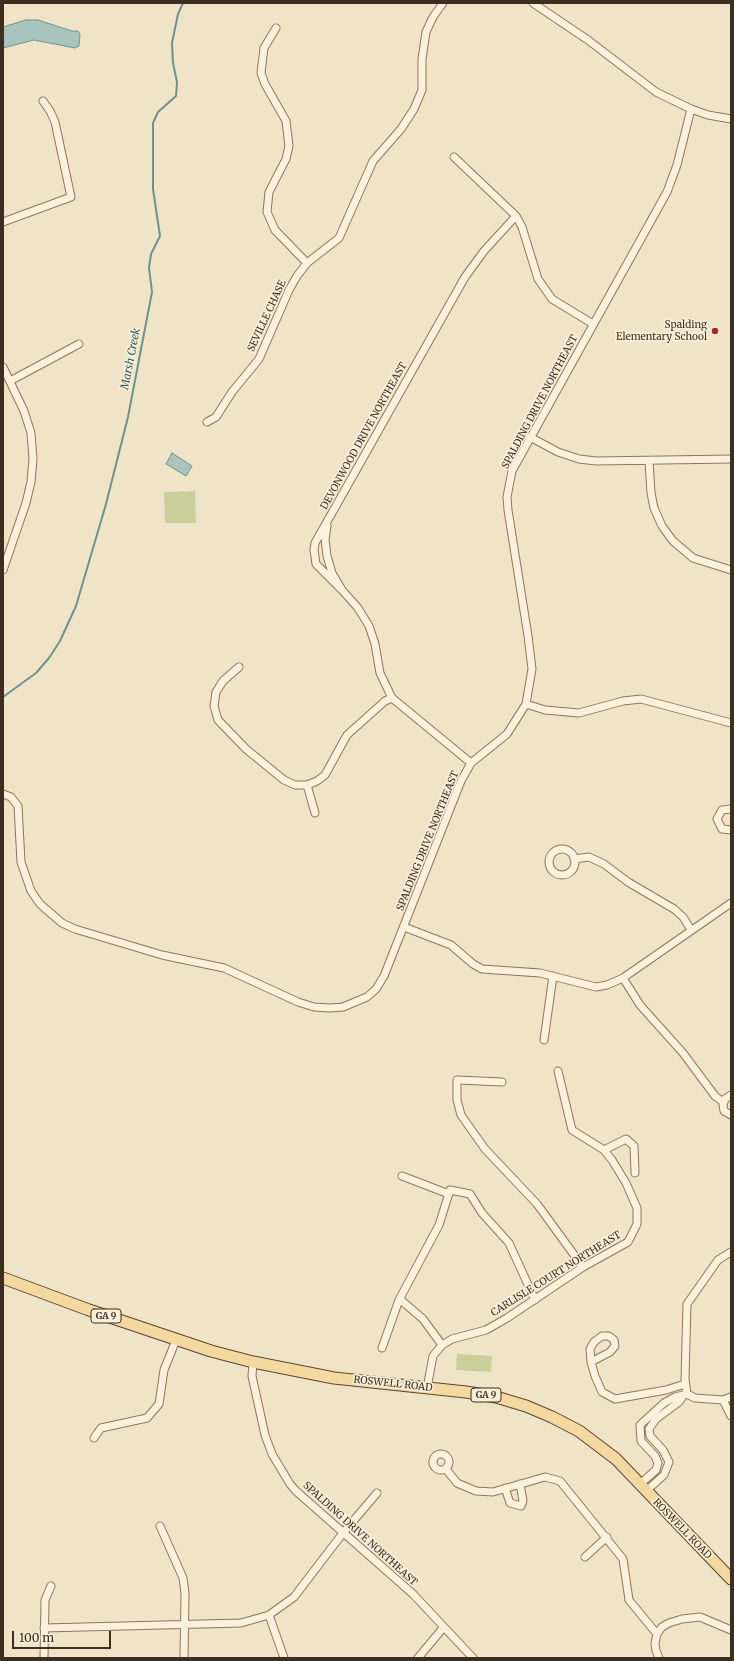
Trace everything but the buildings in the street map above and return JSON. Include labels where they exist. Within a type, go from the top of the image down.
[{"type":"main road","name":"ROSWELL ROAD","points":[[3,1278],[176,1340],[252,1362],[334,1378],[496,1397],[526,1406],[552,1417],[591,1440],[616,1459],[731,1579]]},
{"type":"street","name":"SEVILLE CHASE","points":[[207,422],[216,417],[232,392],[259,359],[288,290],[307,263],[339,238],[373,161],[407,120],[420,98],[422,90],[422,59],[426,32],[433,17],[443,3]]},
{"type":"street","points":[[533,3],[588,40],[656,92],[691,109],[708,115],[731,119]]},
{"type":"street","points":[[276,28],[264,48],[261,74],[286,121],[289,146],[286,159],[269,192],[267,212],[275,230],[307,263]]},
{"type":"street","points":[[3,222],[71,198],[55,122],[43,102]]},
{"type":"street","name":"SPALDING DRIVE NORTHEAST","points":[[3,794],[11,797],[18,806],[21,862],[31,891],[50,915],[75,929],[162,955],[224,968],[298,1002],[314,1007],[330,1008],[355,1003],[376,989],[384,976],[404,928],[452,800],[471,763],[507,734],[526,704],[532,669],[507,497],[512,471],[667,192],[677,165],[691,109]]},
{"type":"street","points":[[454,157],[516,216],[522,226],[539,280],[552,299],[593,324]]},
{"type":"street","name":"DEVONWOOD DRIVE NORTHEAST","points":[[471,763],[392,698],[380,673],[375,644],[369,626],[358,608],[342,590],[332,573],[327,556],[325,539],[328,520],[465,277],[484,251],[516,216]]},
{"type":"street","points":[[10,381],[79,344]]},
{"type":"street","points":[[3,367],[24,410],[31,433],[33,459],[32,482],[3,570]]},
{"type":"street","points":[[530,437],[558,452],[579,459],[596,461],[731,460]]},
{"type":"street","points":[[649,461],[652,501],[662,526],[673,541],[693,558],[731,570]]},
{"type":"street","points":[[328,520],[315,543],[314,558],[319,568],[342,590]]},
{"type":"street","points":[[239,667],[223,681],[216,692],[214,706],[218,720],[246,749],[284,780],[295,785],[307,785],[317,781],[325,775],[341,743],[353,727],[385,701],[392,698]]},
{"type":"street","points":[[526,704],[545,710],[579,713],[623,701],[641,699],[731,723]]},
{"type":"street","points":[[307,785],[315,814]]},
{"type":"street","points":[[731,809],[722,810],[717,819],[722,829],[731,830]]},
{"type":"street","points":[[574,859],[588,857],[604,864],[628,882],[674,909],[691,930]]},
{"type":"street","points":[[404,928],[451,945],[473,964],[482,969],[540,973],[596,987],[607,985],[623,978],[731,902]]},
{"type":"street","points":[[544,1040],[553,976]]},
{"type":"street","points":[[623,978],[640,1005],[683,1053],[715,1096],[723,1102]]},
{"type":"street","name":"CARLISLE COURT NORTHEAST","points":[[442,1345],[452,1339],[486,1330],[535,1300],[583,1267],[628,1242],[637,1224],[638,1208],[626,1183],[612,1160],[604,1150],[572,1130],[558,1071]]},
{"type":"street","points":[[502,1082],[457,1080],[457,1100],[461,1115],[485,1149],[538,1204],[583,1267]]},
{"type":"street","points":[[731,1095],[723,1102],[724,1111],[731,1115]]},
{"type":"street","points":[[604,1150],[626,1140],[634,1146],[635,1173]]},
{"type":"street","points":[[402,1176],[449,1194]]},
{"type":"street","points":[[382,1348],[399,1300],[439,1225],[450,1190],[470,1194],[482,1213],[509,1243],[535,1300]]},
{"type":"street","points":[[643,1487],[664,1475],[669,1462],[664,1450],[650,1436],[649,1429],[656,1419],[680,1402],[685,1394],[686,1304],[718,1260],[731,1252]]},
{"type":"street","points":[[399,1300],[406,1304],[423,1319],[442,1345],[433,1356],[427,1388]]},
{"type":"street","points":[[94,1438],[101,1428],[148,1418],[160,1404],[164,1370],[176,1340]]},
{"type":"street","name":"SPALDING DRIVE NORTHEAST","points":[[252,1362],[254,1387],[265,1435],[272,1454],[296,1491],[413,1594],[443,1628],[473,1658]]},
{"type":"street","points":[[591,1362],[594,1376],[602,1392],[615,1399],[666,1390],[685,1384]]},
{"type":"street","points":[[643,1487],[656,1470],[658,1463],[656,1456],[641,1441],[640,1425],[664,1403],[675,1397],[685,1394],[696,1398],[723,1400],[731,1396]]},
{"type":"street","points":[[723,1400],[731,1416]]},
{"type":"street","points":[[446,1469],[457,1483],[476,1491],[493,1492],[545,1477],[560,1481],[607,1537],[623,1559],[629,1600],[657,1634]]},
{"type":"street","points":[[505,1488],[510,1503],[521,1506],[523,1501],[520,1484]]},
{"type":"street","points":[[44,1628],[241,1623],[269,1615],[294,1597],[343,1532],[377,1493]]},
{"type":"street","points":[[160,1526],[183,1578],[185,1593],[184,1658]]},
{"type":"street","points":[[585,1557],[607,1537]]},
{"type":"street","points":[[44,1658],[45,1600],[51,1586]]},
{"type":"street","points":[[269,1615],[284,1658]]},
{"type":"street","points":[[659,1658],[655,1643],[657,1634],[669,1623],[700,1617],[731,1630]]},
{"type":"street","points":[[418,1658],[443,1628]]},
{"type":"green space","points":[[195,491],[196,523],[165,523],[164,492]]},
{"type":"green space","points":[[457,1354],[492,1356],[491,1372],[456,1370]]},
{"type":"water","points":[[26,20],[38,20],[72,31],[78,31],[80,34],[79,46],[75,48],[34,40],[3,48],[3,27]]},
{"type":"water","points":[[172,453],[192,466],[186,476],[166,464]]},
{"type":"waterway","name":"Marsh Creek","points":[[3,697],[36,673],[49,658],[60,641],[76,606],[106,504],[128,417],[152,292],[149,268],[151,254],[160,236],[153,189],[153,123],[158,112],[176,96],[177,82],[173,63],[172,43],[178,14],[183,3]]},
{"type":"place","name":"Spalding Elementary School","points":[[715,331]]}]
